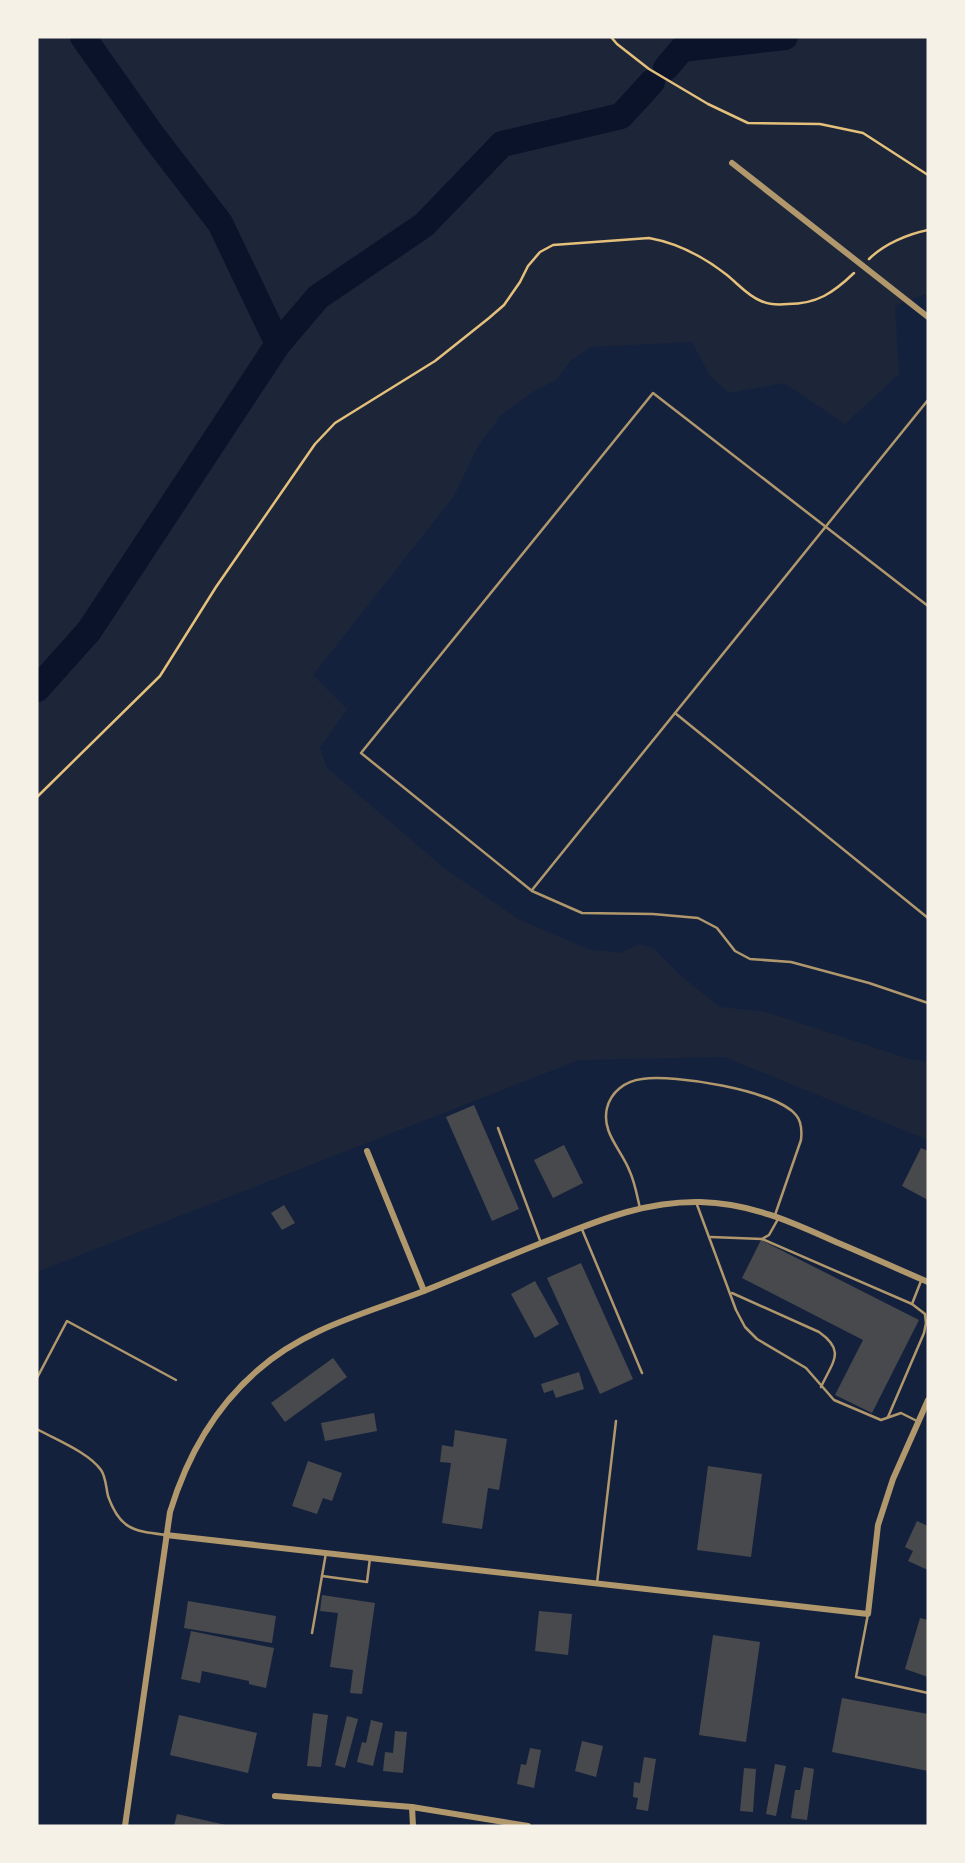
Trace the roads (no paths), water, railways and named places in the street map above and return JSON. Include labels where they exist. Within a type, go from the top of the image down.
[{"type":"street","points":[[732,163],[928,317]]},
{"type":"street","points":[[367,1151],[424,1291]]},
{"type":"street","points":[[125,1826],[173,1502],[190,1457],[204,1432],[240,1386],[281,1351],[305,1337],[581,1227],[640,1208],[696,1202],[727,1204],[777,1216],[925,1281]]},
{"type":"street","points":[[166,1535],[867,1614],[878,1525],[892,1479],[928,1400]]},
{"type":"street","points":[[275,1796],[412,1807],[528,1826]]},
{"type":"street","points":[[412,1807],[413,1826]]},
{"type":"lane","points":[[928,606],[653,393],[361,753],[532,891],[582,913],[698,918],[717,928],[735,951],[750,959],[791,962],[869,983],[928,1003]]},
{"type":"lane","points":[[532,891],[928,400]]},
{"type":"lane","points":[[675,713],[928,918]]},
{"type":"lane","points":[[640,1208],[631,1172],[607,1127],[606,1110],[612,1095],[624,1084],[642,1079],[668,1079],[748,1091],[786,1107],[796,1116],[802,1128],[802,1140],[774,1229],[762,1239]]},
{"type":"lane","points":[[498,1128],[541,1243]]},
{"type":"lane","points":[[696,1202],[745,1327],[757,1339],[806,1368],[834,1400],[881,1420],[901,1413],[919,1422]]},
{"type":"lane","points":[[581,1227],[642,1373]]},
{"type":"lane","points":[[710,1237],[762,1239],[912,1304],[925,1314],[926,1332],[888,1418]]},
{"type":"lane","points":[[912,1304],[925,1281]]},
{"type":"lane","points":[[730,1293],[830,1339],[836,1347],[835,1355],[821,1387]]},
{"type":"lane","points":[[37,1378],[67,1321],[176,1380]]},
{"type":"lane","points":[[597,1583],[616,1421]]},
{"type":"lane","points":[[37,1429],[89,1457],[103,1472],[108,1495],[118,1519],[130,1529],[166,1535]]},
{"type":"lane","points":[[312,1633],[326,1553]]},
{"type":"lane","points":[[322,1576],[367,1583],[370,1558]]},
{"type":"lane","points":[[867,1614],[856,1676],[928,1693]]},
{"type":"waterway","points":[[83,37],[153,136],[220,223],[278,344]]},
{"type":"waterway","points":[[666,68],[682,49],[785,37]]},
{"type":"waterway","points":[[37,689],[89,631],[278,344],[318,297],[424,225],[502,144],[621,116],[652,82]]}]
